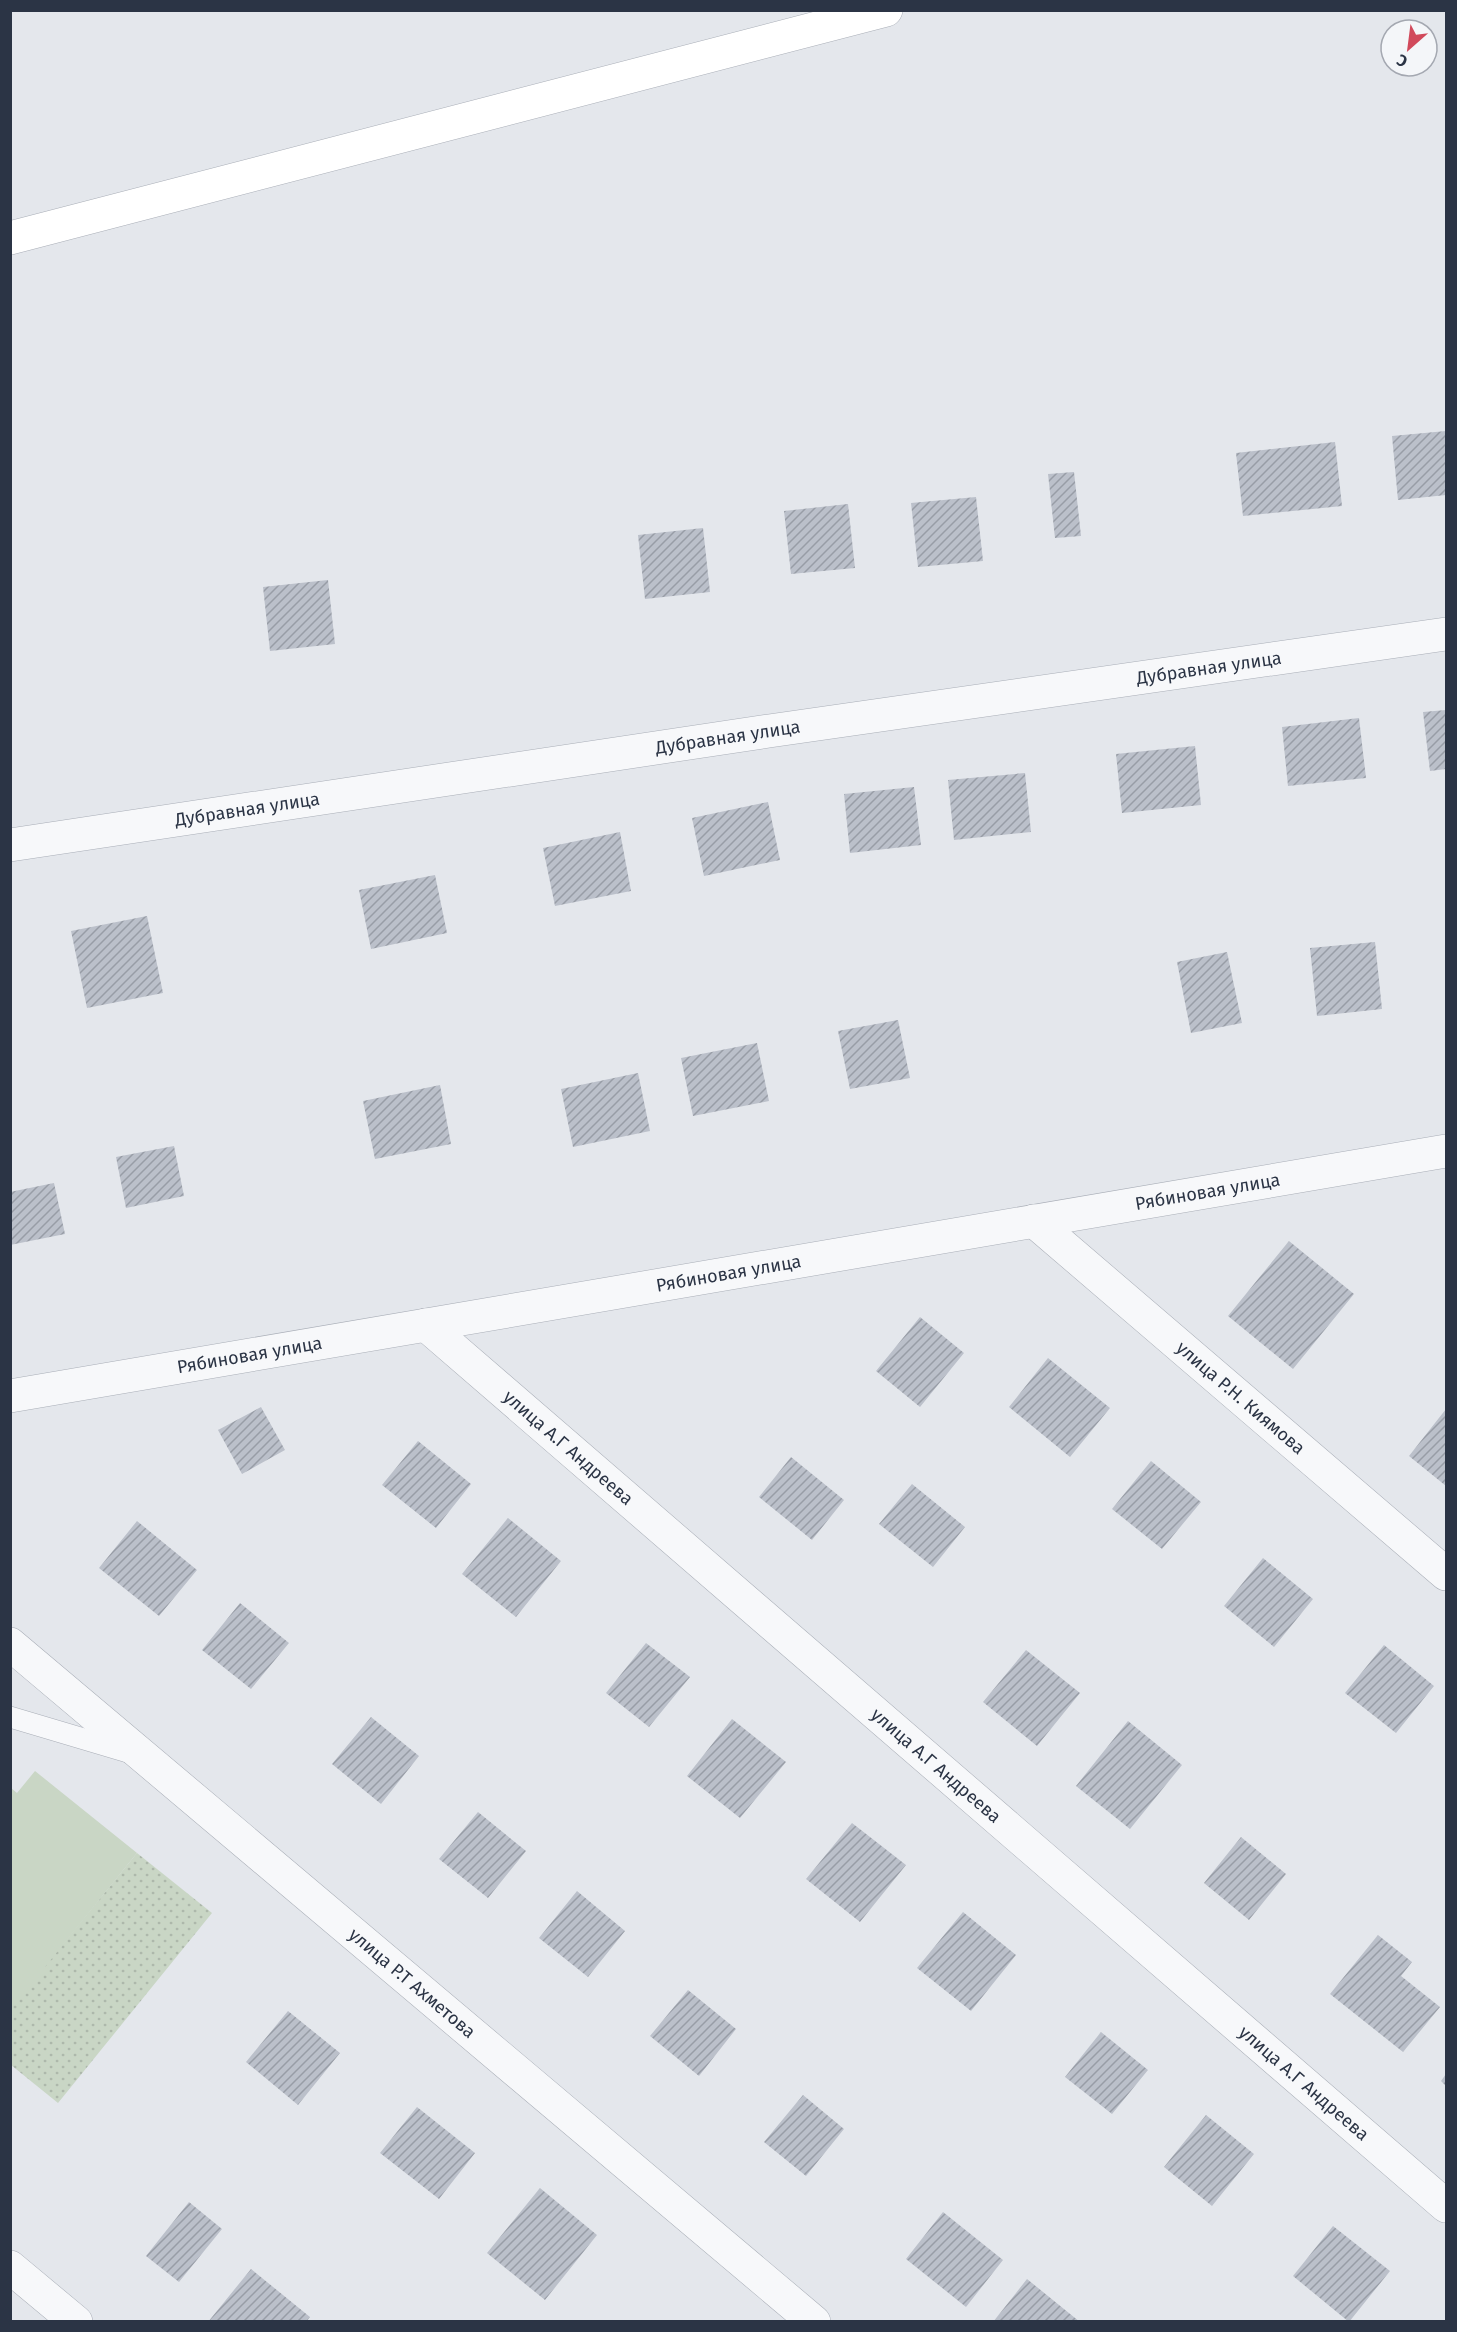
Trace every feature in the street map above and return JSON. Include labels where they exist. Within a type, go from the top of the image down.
[{"type":"street","points":[[10,238],[886,10]]},
{"type":"street","name":"Дубравная улица","points":[[10,845],[793,727],[1446,634]]},
{"type":"street","name":"Рябиновая улица","points":[[10,1396],[1446,1151]]},
{"type":"street","name":"улица Р.Н. Киямова","points":[[1034,1221],[1446,1574]]},
{"type":"street","name":"улица А.Г Андреева","points":[[426,1325],[1446,2206]]},
{"type":"street","name":"улица Р.Т Ахметова","points":[[10,1644],[814,2322]]},
{"type":"street","points":[[10,2266],[76,2322]]},
{"type":"lane","points":[[10,1717],[144,1757]]},
{"type":"green space","points":[[35,1771],[137,1853],[11,2009],[11,1788],[17,1793]]},
{"type":"green space","points":[[137,1853],[212,1913],[58,2103],[11,2065],[10,2009]]},
{"type":"building","points":[[1446,431],[1446,495],[1398,500],[1392,436]]},
{"type":"building","points":[[1335,442],[1342,506],[1243,516],[1236,453]]},
{"type":"building","points":[[1074,472],[1081,536],[1055,538],[1048,474]]},
{"type":"building","points":[[976,497],[983,561],[918,567],[911,503]]},
{"type":"building","points":[[848,504],[855,568],[791,574],[784,511]]},
{"type":"building","points":[[703,528],[710,592],[645,599],[638,535]]},
{"type":"building","points":[[328,580],[335,644],[270,651],[263,587]]},
{"type":"building","points":[[1446,710],[1446,769],[1430,771],[1423,712]]},
{"type":"building","points":[[1359,718],[1366,778],[1288,786],[1282,727]]},
{"type":"building","points":[[1195,746],[1201,805],[1122,813],[1116,754]]},
{"type":"building","points":[[1025,773],[1031,832],[954,840],[948,780]]},
{"type":"building","points":[[914,787],[921,845],[850,853],[844,794]]},
{"type":"building","points":[[768,802],[780,860],[704,876],[692,818]]},
{"type":"building","points":[[620,832],[631,891],[555,906],[543,848]]},
{"type":"building","points":[[435,875],[447,933],[371,949],[359,890]]},
{"type":"building","points":[[147,916],[163,993],[87,1008],[71,931]]},
{"type":"building","points":[[1375,942],[1382,1009],[1317,1016],[1310,948]]},
{"type":"building","points":[[1227,952],[1242,1023],[1191,1033],[1177,962]]},
{"type":"building","points":[[898,1020],[910,1078],[850,1089],[838,1031]]},
{"type":"building","points":[[757,1043],[769,1101],[693,1116],[681,1058]]},
{"type":"building","points":[[638,1073],[650,1131],[573,1147],[561,1089]]},
{"type":"building","points":[[440,1085],[451,1144],[375,1159],[363,1101]]},
{"type":"building","points":[[174,1146],[184,1196],[126,1208],[116,1157]]},
{"type":"building","points":[[54,1183],[65,1234],[10,1245],[10,1192]]},
{"type":"building","points":[[1289,1241],[1354,1294],[1293,1369],[1228,1316]]},
{"type":"building","points":[[920,1317],[964,1353],[920,1407],[876,1371]]},
{"type":"building","points":[[1048,1358],[1110,1408],[1070,1457],[1009,1407]]},
{"type":"building","points":[[261,1407],[285,1450],[242,1474],[218,1430]]},
{"type":"building","points":[[1446,1409],[1446,1486],[1409,1456]]},
{"type":"building","points":[[418,1441],[471,1484],[436,1528],[382,1485]]},
{"type":"building","points":[[791,1457],[844,1500],[812,1540],[759,1497]]},
{"type":"building","points":[[1151,1461],[1201,1502],[1162,1549],[1112,1509]]},
{"type":"building","points":[[912,1484],[965,1527],[933,1567],[879,1524]]},
{"type":"building","points":[[508,1518],[561,1561],[516,1617],[462,1574]]},
{"type":"building","points":[[137,1521],[197,1570],[159,1616],[99,1568]]},
{"type":"building","points":[[1263,1558],[1313,1599],[1274,1647],[1224,1606]]},
{"type":"building","points":[[240,1603],[289,1643],[251,1689],[202,1650]]},
{"type":"building","points":[[646,1643],[690,1677],[649,1727],[606,1693]]},
{"type":"building","points":[[1384,1645],[1434,1686],[1396,1733],[1345,1693]]},
{"type":"building","points":[[1026,1650],[1080,1693],[1037,1746],[983,1702]]},
{"type":"building","points":[[371,1717],[419,1756],[381,1804],[332,1764]]},
{"type":"building","points":[[732,1719],[786,1762],[740,1818],[687,1776]]},
{"type":"building","points":[[1128,1721],[1182,1765],[1130,1829],[1076,1786]]},
{"type":"building","points":[[478,1812],[526,1851],[488,1898],[439,1859]]},
{"type":"building","points":[[852,1823],[906,1865],[860,1922],[806,1879]]},
{"type":"building","points":[[1241,1837],[1286,1874],[1249,1920],[1204,1883]]},
{"type":"building","points":[[577,1891],[625,1931],[588,1977],[539,1938]]},
{"type":"building","points":[[963,1912],[1016,1955],[971,2011],[917,1968]]},
{"type":"building","points":[[1378,1935],[1412,1962],[1401,1976],[1440,2007],[1403,2052],[1330,1994]]},
{"type":"building","points":[[688,1990],[736,2029],[699,2076],[650,2036]]},
{"type":"building","points":[[288,2011],[340,2053],[298,2105],[246,2062]]},
{"type":"building","points":[[1101,2032],[1148,2070],[1112,2114],[1065,2077]]},
{"type":"building","points":[[1446,2074],[1446,2086],[1441,2081]]},
{"type":"building","points":[[803,2095],[844,2129],[806,2176],[764,2142]]},
{"type":"building","points":[[417,2107],[475,2153],[439,2199],[380,2153]]},
{"type":"building","points":[[1206,2115],[1254,2154],[1212,2206],[1164,2167]]},
{"type":"building","points":[[540,2188],[597,2235],[545,2300],[487,2253]]},
{"type":"building","points":[[189,2202],[222,2229],[179,2282],[146,2256]]},
{"type":"building","points":[[943,2212],[1003,2260],[966,2307],[906,2259]]},
{"type":"building","points":[[1333,2226],[1390,2271],[1349,2322],[1293,2276]]},
{"type":"building","points":[[251,2269],[310,2317],[306,2322],[208,2322]]},
{"type":"building","points":[[1027,2279],[1080,2322],[993,2322]]}]
